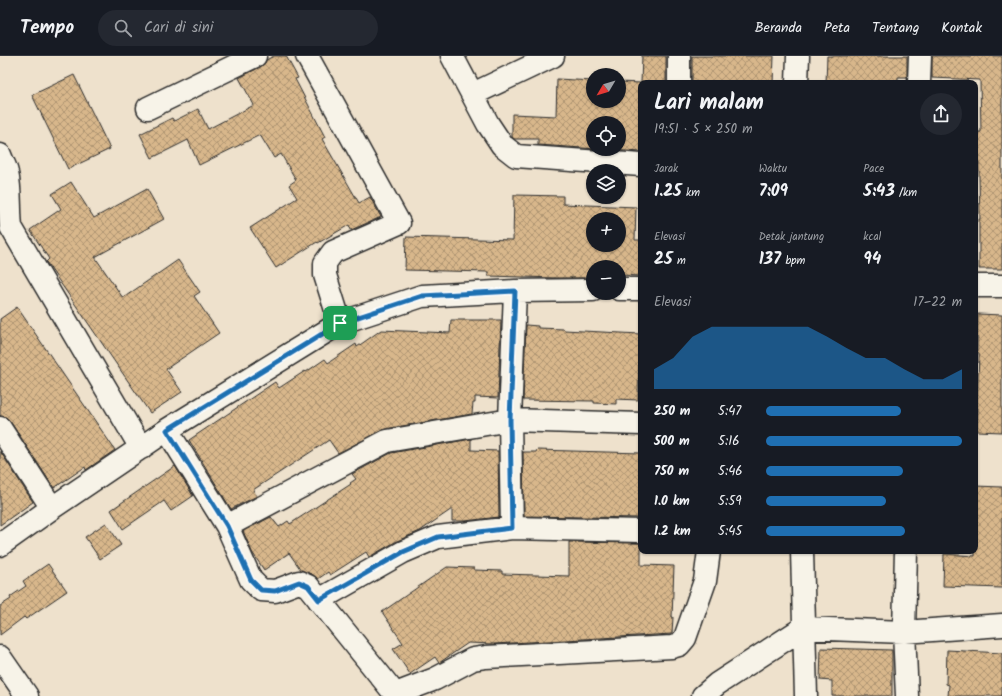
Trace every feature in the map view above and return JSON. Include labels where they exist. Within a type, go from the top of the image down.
[{"type":"street","points":[[148,108],[254,56]]},
{"type":"street","points":[[308,56],[399,223],[333,252],[325,263],[325,275],[340,323]]},
{"type":"street","points":[[452,56],[488,124],[502,145],[516,156],[638,165]]},
{"type":"street","points":[[473,94],[553,56]]},
{"type":"street","points":[[679,80],[680,56]]},
{"type":"street","points":[[797,80],[798,56]]},
{"type":"street","points":[[919,80],[920,56]]},
{"type":"street","points":[[0,155],[7,173],[11,227],[141,448]]},
{"type":"street","points":[[978,286],[1002,286]]},
{"type":"street","points":[[626,289],[638,289]]},
{"type":"street","points":[[0,545],[167,430],[340,323],[422,296],[515,291],[586,290]]},
{"type":"street","points":[[512,528],[510,420],[515,291]]},
{"type":"street","points":[[227,526],[387,441],[510,420],[638,424]]},
{"type":"street","points":[[0,428],[52,508]]},
{"type":"street","points":[[167,430],[227,526],[251,580],[261,590],[275,591],[299,582],[308,586],[390,689],[401,692],[435,679],[473,659],[486,657],[672,648],[679,645],[685,638],[705,581],[709,554]]},
{"type":"street","points":[[319,600],[403,552],[438,537],[512,528],[638,531]]},
{"type":"street","points":[[802,554],[806,696]]},
{"type":"street","points":[[906,554],[904,632],[907,696]]},
{"type":"street","points":[[703,696],[718,684],[803,628],[904,632],[1002,625]]},
{"type":"street","points":[[0,657],[27,696]]},
{"type":"building","points":[[274,56],[286,56],[298,78],[295,79],[325,137],[322,139],[359,203],[370,197],[381,217],[351,230],[349,225],[318,243],[317,242],[276,268],[250,228],[297,198],[289,185],[296,180],[281,154],[274,158],[260,135],[199,165],[188,140],[152,158],[140,134],[172,118],[174,121],[198,109],[208,129],[254,105],[239,78],[260,67],[266,60]]},
{"type":"building","points":[[642,56],[666,56],[666,80],[641,80]]},
{"type":"building","points":[[692,56],[774,56],[773,80],[692,80]]},
{"type":"building","points":[[827,56],[907,56],[907,77],[898,77],[898,80],[826,80]]},
{"type":"building","points":[[932,56],[1002,56],[1002,269],[979,269],[980,219],[978,132],[981,132],[980,80],[932,78]]},
{"type":"building","points":[[74,75],[110,149],[68,169],[32,95]]},
{"type":"building","points":[[557,79],[586,81],[586,108],[626,108],[626,82],[638,83],[638,152],[626,151],[626,116],[586,116],[586,148],[538,145],[538,139],[514,139],[512,137],[512,114],[556,116]]},
{"type":"building","points":[[71,182],[94,218],[147,189],[164,219],[95,257],[123,298],[178,260],[200,292],[194,296],[219,333],[166,369],[182,392],[150,413],[46,262],[49,259],[30,230],[61,209],[52,194]]},
{"type":"building","points":[[514,195],[563,196],[563,204],[636,207],[635,240],[638,240],[638,276],[626,275],[626,260],[586,260],[586,278],[488,276],[488,272],[405,270],[406,237],[513,240]]},
{"type":"building","points":[[17,307],[115,450],[86,470],[85,467],[54,488],[10,421],[6,417],[0,416],[0,319]]},
{"type":"building","points":[[978,314],[1002,315],[1002,432],[978,431]]},
{"type":"building","points":[[451,320],[501,320],[498,398],[475,397],[472,414],[385,429],[338,453],[329,440],[253,490],[257,496],[231,509],[189,440],[275,382],[279,388],[325,359],[328,363],[356,344],[357,347],[381,330],[450,333]]},
{"type":"building","points":[[526,325],[538,326],[538,328],[638,334],[638,400],[616,399],[616,404],[594,403],[594,401],[523,400]]},
{"type":"building","points":[[471,439],[471,450],[498,451],[499,517],[452,521],[452,509],[420,531],[397,541],[369,557],[366,552],[330,575],[328,572],[318,579],[301,570],[289,553],[264,570],[252,552],[243,531],[271,517],[279,527],[288,521],[290,524],[351,484],[350,483],[356,479],[352,474],[391,453]]},
{"type":"building","points":[[537,450],[638,453],[638,518],[524,516],[523,452],[536,452]]},
{"type":"building","points":[[0,451],[33,502],[0,525]]},
{"type":"building","points":[[175,466],[193,496],[171,511],[164,501],[123,529],[111,510]]},
{"type":"building","points":[[978,486],[1002,487],[1002,588],[943,586],[944,554],[975,556],[975,554],[978,554]]},
{"type":"building","points":[[106,523],[121,545],[100,559],[85,537]]},
{"type":"building","points":[[569,542],[638,543],[638,554],[641,554],[641,565],[674,566],[672,634],[494,644],[468,643],[439,663],[435,657],[410,674],[393,649],[403,643],[382,612],[447,567],[502,571],[502,574],[569,576]]},
{"type":"building","points":[[48,564],[67,591],[26,619],[24,617],[0,635],[0,606],[26,586],[23,581]]},
{"type":"building","points":[[821,648],[892,650],[892,696],[832,696],[832,681],[820,680]]},
{"type":"building","points":[[947,650],[1002,653],[1002,696],[948,696],[949,685],[946,684]]},
{"type":"route","points":[[515,291],[510,420],[512,528],[438,537],[403,552],[319,600],[308,586],[299,582],[275,591],[261,590],[251,580],[227,526],[167,430],[340,323],[422,296],[515,291]]}]
